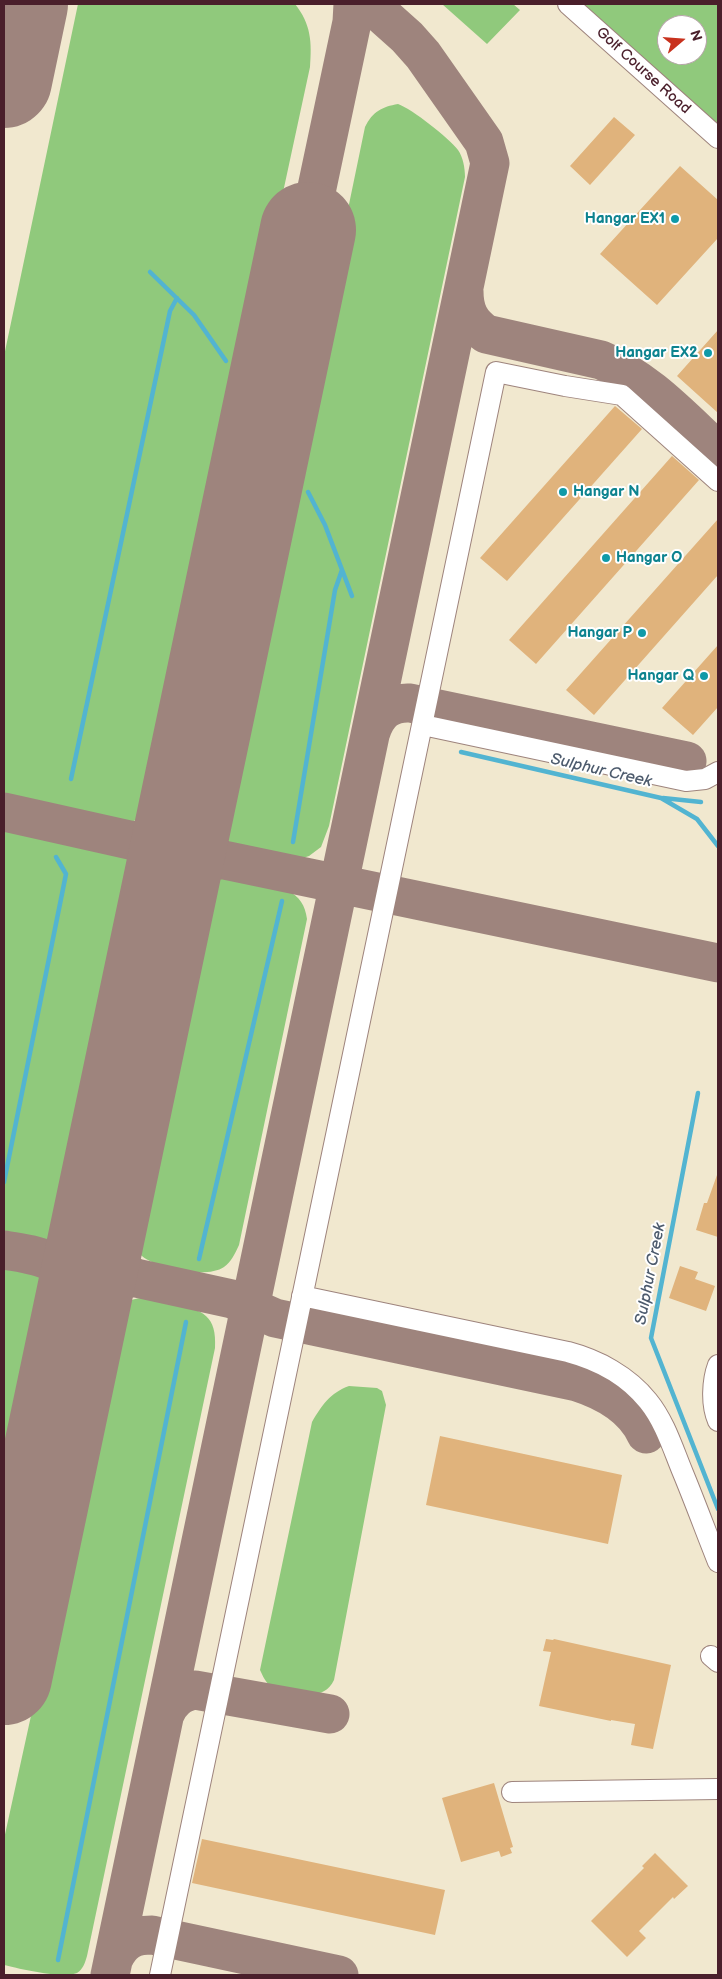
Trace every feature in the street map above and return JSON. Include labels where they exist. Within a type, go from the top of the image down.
[{"type":"street","name":"Golf Course Road","points":[[568,4],[718,138]]},
{"type":"street","points":[[160,1975],[496,372],[622,395],[718,481]]},
{"type":"street","points":[[423,725],[686,781],[705,779],[718,772]]},
{"type":"street","points":[[302,1296],[568,1352],[600,1363],[624,1378],[647,1400],[659,1418],[718,1562]]},
{"type":"street","points":[[718,1365],[714,1398],[718,1421]]},
{"type":"street","points":[[512,1792],[718,1790]]},
{"type":"green space","points":[[78,4],[295,4],[307,26],[311,49],[310,67],[153,796],[145,814],[134,821],[128,822],[4,796],[4,356]]},
{"type":"green space","points":[[442,4],[513,4],[520,10],[487,44]]},
{"type":"green space","points":[[582,4],[718,4],[718,126]]},
{"type":"green space","points":[[398,104],[439,131],[458,150],[464,166],[465,177],[329,826],[321,847],[309,856],[300,859],[227,845],[219,833],[365,127],[375,113]]},
{"type":"green space","points":[[4,829],[122,855],[133,863],[136,873],[64,1227],[57,1237],[48,1241],[35,1241],[4,1235]]},
{"type":"green space","points":[[221,877],[287,890],[301,902],[307,919],[239,1245],[229,1263],[216,1271],[182,1271],[149,1261],[138,1252],[131,1236],[203,891],[210,880]]},
{"type":"green space","points":[[4,1267],[32,1273],[42,1278],[49,1295],[49,1302],[4,1513]]},
{"type":"green space","points":[[140,1298],[175,1304],[193,1309],[206,1316],[214,1328],[215,1348],[87,1956],[84,1966],[77,1973],[62,1975],[41,1973],[4,1965],[4,1839],[118,1319],[125,1304]]},
{"type":"green space","points":[[349,1386],[377,1388],[382,1391],[386,1405],[334,1680],[326,1690],[315,1694],[277,1689],[267,1683],[260,1670],[312,1422],[327,1400]]},
{"type":"building","points":[[614,117],[635,135],[590,185],[570,166]]},
{"type":"building","name":"Hangar EX1","points":[[680,166],[718,200],[718,238],[657,305],[600,254]]},
{"type":"building","name":"Hangar EX2","points":[[718,330],[718,413],[677,376]]},
{"type":"building","name":"Hangar N","points":[[615,406],[642,429],[507,581],[480,558]]},
{"type":"building","name":"Hangar O","points":[[672,456],[699,480],[536,664],[509,640]]},
{"type":"building","name":"Hangar P","points":[[718,519],[718,575],[594,715],[566,690]]},
{"type":"building","name":"Hangar Q","points":[[718,645],[718,707],[693,735],[662,708]]},
{"type":"building","points":[[717,1175],[718,1237],[696,1230],[704,1203],[707,1203]]},
{"type":"building","points":[[680,1266],[698,1272],[695,1279],[715,1286],[706,1311],[669,1298]]},
{"type":"building","points":[[440,1436],[622,1475],[608,1544],[426,1505]]},
{"type":"building","points":[[546,1639],[554,1639],[671,1665],[653,1749],[631,1745],[635,1724],[539,1706],[551,1652],[543,1651]]},
{"type":"building","points":[[494,1783],[513,1847],[510,1848],[512,1853],[501,1857],[499,1851],[461,1862],[442,1798]]},
{"type":"building","points":[[202,1839],[445,1890],[435,1935],[192,1883]]},
{"type":"building","points":[[655,1853],[688,1886],[674,1899],[673,1897],[639,1931],[646,1938],[627,1957],[591,1921],[644,1868],[642,1866]]},
{"type":"waterway","name":"Sulphur Creek","points":[[150,272],[194,315],[226,361]]},
{"type":"waterway","points":[[71,779],[170,311],[177,298]]},
{"type":"waterway","name":"Sulphur Creek","points":[[308,492],[325,525],[352,596]]},
{"type":"waterway","points":[[293,842],[335,590],[342,570]]},
{"type":"waterway","name":"Sulphur Creek","points":[[461,752],[661,798],[697,819],[718,846]]},
{"type":"waterway","points":[[663,798],[701,802]]},
{"type":"waterway","points":[[4,1182],[66,874],[56,857]]},
{"type":"waterway","points":[[199,1259],[282,901]]},
{"type":"waterway","name":"Sulphur Creek","points":[[698,1093],[651,1338],[718,1509]]},
{"type":"waterway","points":[[58,1960],[186,1322]]},
{"type":"taxiway","points":[[308,230],[352,22],[353,4]]},
{"type":"taxiway","points":[[110,1975],[490,163],[484,142],[423,55],[407,37],[370,4]]},
{"type":"taxiway","points":[[464,291],[465,305],[469,316],[486,334],[601,360],[618,368],[649,388],[718,451]]},
{"type":"taxiway","points":[[371,732],[380,714],[385,710],[396,704],[410,703],[687,761]]},
{"type":"taxiway","points":[[4,812],[134,841],[151,839],[165,832],[176,820],[184,806],[190,789],[201,740],[190,809],[192,825],[197,840],[208,852],[224,860],[205,862],[190,870],[179,882],[170,897],[153,968],[163,914],[163,878],[158,862],[147,849],[131,840]]},
{"type":"taxiway","points":[[224,860],[718,963]]},
{"type":"taxiway","points":[[4,1250],[43,1258],[55,1264],[67,1274],[74,1287],[77,1321],[75,1340],[64,1389],[80,1327],[88,1305],[101,1288],[110,1282],[136,1278],[123,1272],[114,1264],[104,1246],[104,1213],[114,1153],[100,1211],[86,1243],[69,1256],[43,1258]]},
{"type":"taxiway","points":[[136,1278],[232,1299],[275,1318],[577,1382],[598,1390],[617,1401],[634,1415],[646,1434]]},
{"type":"taxiway","points":[[165,1714],[177,1698],[195,1690],[330,1714]]},
{"type":"taxiway","points":[[114,1958],[121,1947],[129,1940],[139,1936],[152,1935],[339,1975]]},
{"type":"runway","points":[[4,80],[20,4]]},
{"type":"runway","points":[[4,1677],[308,230]]},
{"type":"place","name":"Hangar EX1","points":[[675,219]]},
{"type":"place","name":"Hangar EX2","points":[[708,353]]},
{"type":"place","name":"Hangar N","points":[[563,492]]},
{"type":"place","name":"Hangar O","points":[[606,558]]},
{"type":"place","name":"Hangar P","points":[[642,633]]},
{"type":"place","name":"Hangar Q","points":[[704,676]]}]
